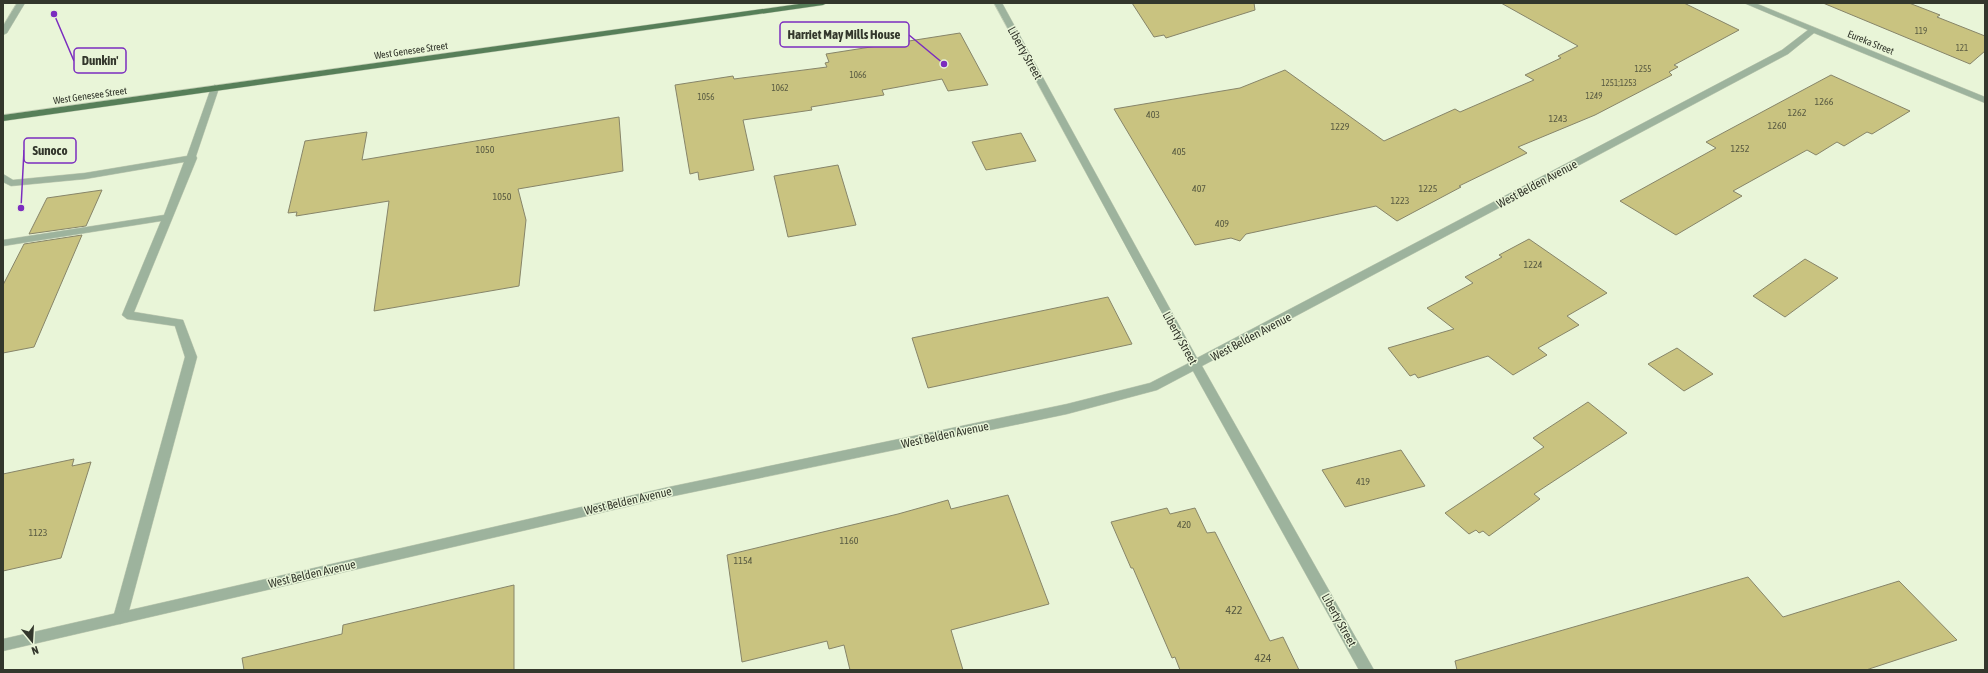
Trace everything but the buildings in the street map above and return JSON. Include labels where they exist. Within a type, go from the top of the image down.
[{"type":"main road","name":"West Genesee Street","points":[[3,118],[823,3]]},
{"type":"street","points":[[3,33],[21,3]]},
{"type":"street","name":"Liberty Street","points":[[998,3],[1196,366],[1367,670]]},
{"type":"street","name":"Eureka Street","points":[[1748,3],[1985,100]]},
{"type":"street","name":"West Belden Avenue","points":[[3,645],[669,492],[1067,409],[1153,387],[1196,366],[1785,52],[1813,30]]},
{"type":"street","points":[[120,618],[191,357],[179,323],[127,315],[169,217],[192,158],[215,88]]},
{"type":"street","points":[[3,177],[11,183],[86,176],[192,158]]},
{"type":"street","points":[[3,243],[169,217]]},
{"type":"place","name":"Dunkin'","points":[[54,14]]},
{"type":"place","name":"Harriet May Mills House","points":[[944,64]]},
{"type":"place","name":"Sunoco","points":[[21,208]]}]
